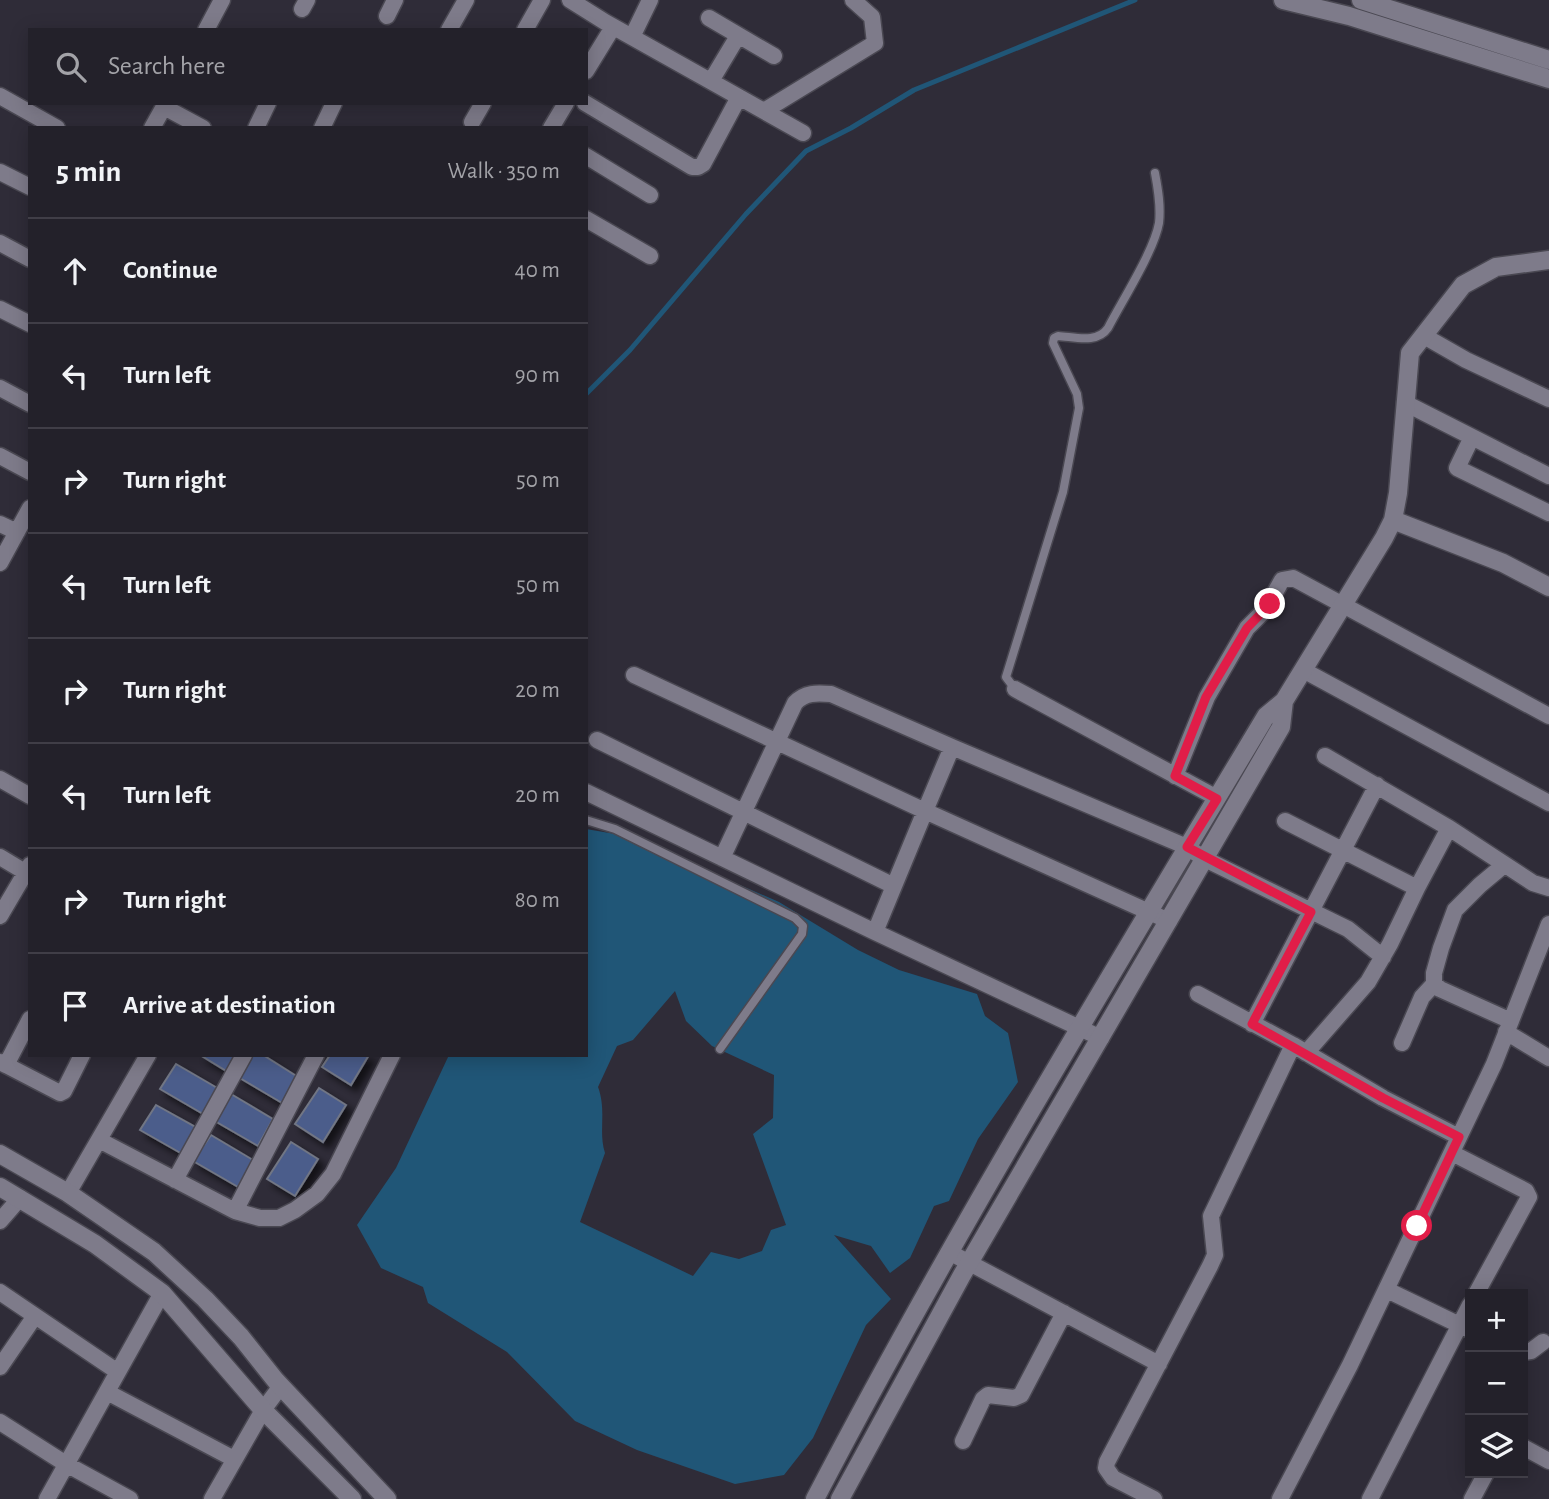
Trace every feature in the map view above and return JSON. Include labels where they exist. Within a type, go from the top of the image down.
[{"type":"street","points":[[207,28],[222,0]]},
{"type":"street","points":[[387,16],[396,0]]},
{"type":"street","points":[[450,28],[466,0]]},
{"type":"street","points":[[526,28],[542,0]]},
{"type":"street","points":[[570,0],[613,27],[588,68]]},
{"type":"street","points":[[632,37],[650,0]]},
{"type":"street","points":[[764,111],[874,43],[872,17],[853,0]]},
{"type":"street","points":[[1283,0],[1351,8],[1549,79]]},
{"type":"street","points":[[1361,0],[1549,60]]},
{"type":"street","points":[[709,18],[774,56]]},
{"type":"street","points":[[605,22],[803,133]]},
{"type":"street","points":[[711,81],[738,36]]},
{"type":"street","points":[[0,96],[53,126]]},
{"type":"street","points":[[588,105],[692,167],[698,167],[703,164],[739,97]]},
{"type":"street","points":[[153,126],[165,105],[201,126]]},
{"type":"street","points":[[257,126],[267,105]]},
{"type":"street","points":[[323,126],[333,105]]},
{"type":"street","points":[[472,122],[482,105]]},
{"type":"street","points":[[552,126],[565,105]]},
{"type":"street","points":[[588,157],[650,195]]},
{"type":"street","points":[[0,172],[28,186]]},
{"type":"street","points":[[588,220],[650,257]]},
{"type":"street","points":[[0,243],[28,258]]},
{"type":"street","points":[[815,1499],[870,1393],[1080,1026],[1266,716],[1284,701],[1393,520],[1398,493],[1410,353],[1463,285],[1496,267],[1549,260]]},
{"type":"street","points":[[0,309],[28,323]]},
{"type":"street","points":[[1424,336],[1466,360],[1549,399]]},
{"type":"street","points":[[0,388],[28,403]]},
{"type":"street","points":[[1405,403],[1549,477]]},
{"type":"street","points":[[1472,438],[1457,468],[1549,513]]},
{"type":"street","points":[[0,456],[28,470]]},
{"type":"street","points":[[0,563],[28,514]]},
{"type":"street","points":[[1393,520],[1503,563],[1549,587]]},
{"type":"street","points":[[0,524],[17,532]]},
{"type":"street","points":[[1175,776],[1206,697],[1247,628],[1266,609],[1282,580],[1293,578],[1549,716]]},
{"type":"street","points":[[1303,670],[1549,803]]},
{"type":"street","points":[[634,675],[1168,921]]},
{"type":"street","points":[[1015,689],[1217,799]]},
{"type":"street","points":[[722,858],[795,703],[801,697],[831,694],[1187,847],[1205,859],[1348,929],[1383,957]]},
{"type":"street","points":[[840,1499],[970,1262],[1281,727],[1284,701]]},
{"type":"street","points":[[597,740],[894,886]]},
{"type":"street","points":[[875,932],[952,747]]},
{"type":"street","points":[[1325,756],[1449,828],[1533,883],[1549,888]]},
{"type":"street","points":[[0,779],[28,795]]},
{"type":"street","points":[[1252,1024],[1377,785]]},
{"type":"street","points":[[588,793],[1101,1038]]},
{"type":"street","points":[[1285,821],[1417,888]]},
{"type":"street","points":[[1154,1499],[1113,1478],[1106,1468],[1214,1255],[1210,1216],[1217,1200],[1300,1049],[1367,982],[1383,957],[1449,828]]},
{"type":"street","points":[[0,857],[28,868],[0,916]]},
{"type":"street","points":[[1402,1043],[1422,997],[1434,984],[1441,948],[1455,910],[1504,865]]},
{"type":"street","points":[[1280,1499],[1350,1365],[1452,1153],[1509,1027],[1549,924]]},
{"type":"street","points":[[1434,984],[1509,1027],[1549,1058]]},
{"type":"street","points":[[1198,994],[1383,1098],[1459,1137]]},
{"type":"street","points":[[28,1022],[3,1063],[60,1093],[64,1091],[81,1057]]},
{"type":"street","points":[[68,1193],[147,1057]]},
{"type":"street","points":[[175,1180],[243,1057]]},
{"type":"street","points":[[235,1210],[315,1057]]},
{"type":"street","points":[[99,1140],[235,1210],[260,1218],[279,1218],[317,1194],[333,1174],[391,1057]]},
{"type":"street","points":[[1452,1153],[1526,1191],[1529,1197],[1479,1289]]},
{"type":"street","points":[[0,1154],[68,1193],[154,1252],[241,1337],[281,1386],[387,1499]]},
{"type":"street","points":[[0,1187],[95,1244],[162,1293],[263,1410],[352,1499]]},
{"type":"street","points":[[0,1221],[20,1198]]},
{"type":"street","points":[[949,1252],[1158,1364]]},
{"type":"street","points":[[1370,1499],[1465,1327],[1387,1290]]},
{"type":"street","points":[[0,1292],[118,1372]]},
{"type":"street","points":[[47,1499],[162,1293]]},
{"type":"street","points":[[963,1441],[983,1399],[988,1395],[1014,1398],[1021,1395],[1064,1313]]},
{"type":"street","points":[[0,1367],[36,1316]]},
{"type":"street","points":[[1528,1351],[1547,1339]]},
{"type":"street","points":[[212,1499],[263,1410],[281,1386]]},
{"type":"street","points":[[107,1392],[234,1460]]},
{"type":"street","points":[[0,1422],[66,1464],[130,1499]]},
{"type":"street","points":[[1528,1450],[1549,1461]]},
{"type":"street","points":[[1472,1499],[1483,1478]]},
{"type":"lane","points":[[1015,689],[1006,677],[1063,492],[1079,408],[1077,394],[1053,343],[1054,338],[1096,338],[1103,335],[1108,328],[1154,242],[1159,223],[1155,173]]},
{"type":"lane","points":[[588,821],[615,829],[795,918],[803,926],[802,934],[720,1049]]},
{"type":"water","points":[[588,829],[627,836],[779,902],[858,950],[899,970],[977,994],[985,1016],[1008,1033],[1018,1082],[978,1139],[949,1201],[934,1206],[910,1258],[890,1273],[871,1246],[834,1235],[891,1299],[866,1325],[813,1438],[784,1475],[735,1484],[637,1450],[575,1421],[507,1352],[428,1303],[423,1287],[381,1268],[357,1225],[396,1168],[448,1057],[588,1057]],"holes":[[[675,991],[686,1021],[712,1046],[774,1075],[773,1118],[753,1134],[786,1225],[771,1230],[762,1251],[739,1259],[711,1252],[693,1276],[580,1222],[605,1153],[602,1104],[598,1087],[617,1046],[633,1040]]]},
{"type":"building","points":[[203,1057],[237,1057],[228,1072]]},
{"type":"building","points":[[252,1057],[266,1057],[298,1077],[282,1103],[238,1077]]},
{"type":"building","points":[[329,1057],[368,1057],[351,1085],[322,1067]]},
{"type":"building","points":[[176,1064],[219,1089],[203,1114],[160,1089]]},
{"type":"building","points":[[319,1088],[346,1105],[323,1142],[295,1124]]},
{"type":"building","points":[[231,1094],[273,1119],[258,1146],[213,1120]]},
{"type":"building","points":[[156,1105],[199,1129],[184,1155],[140,1130]]},
{"type":"building","points":[[211,1135],[253,1160],[238,1187],[193,1161]]},
{"type":"building","points":[[291,1142],[318,1159],[295,1196],[267,1179]]},
{"type":"waterway","points":[[588,392],[630,350],[746,214],[806,151],[851,128],[914,90],[1135,0]]},
{"type":"route","points":[[1270,604],[1247,628],[1206,697],[1175,776],[1217,799],[1187,847],[1205,859],[1311,912],[1252,1024],[1383,1098],[1459,1137],[1417,1226]]}]
